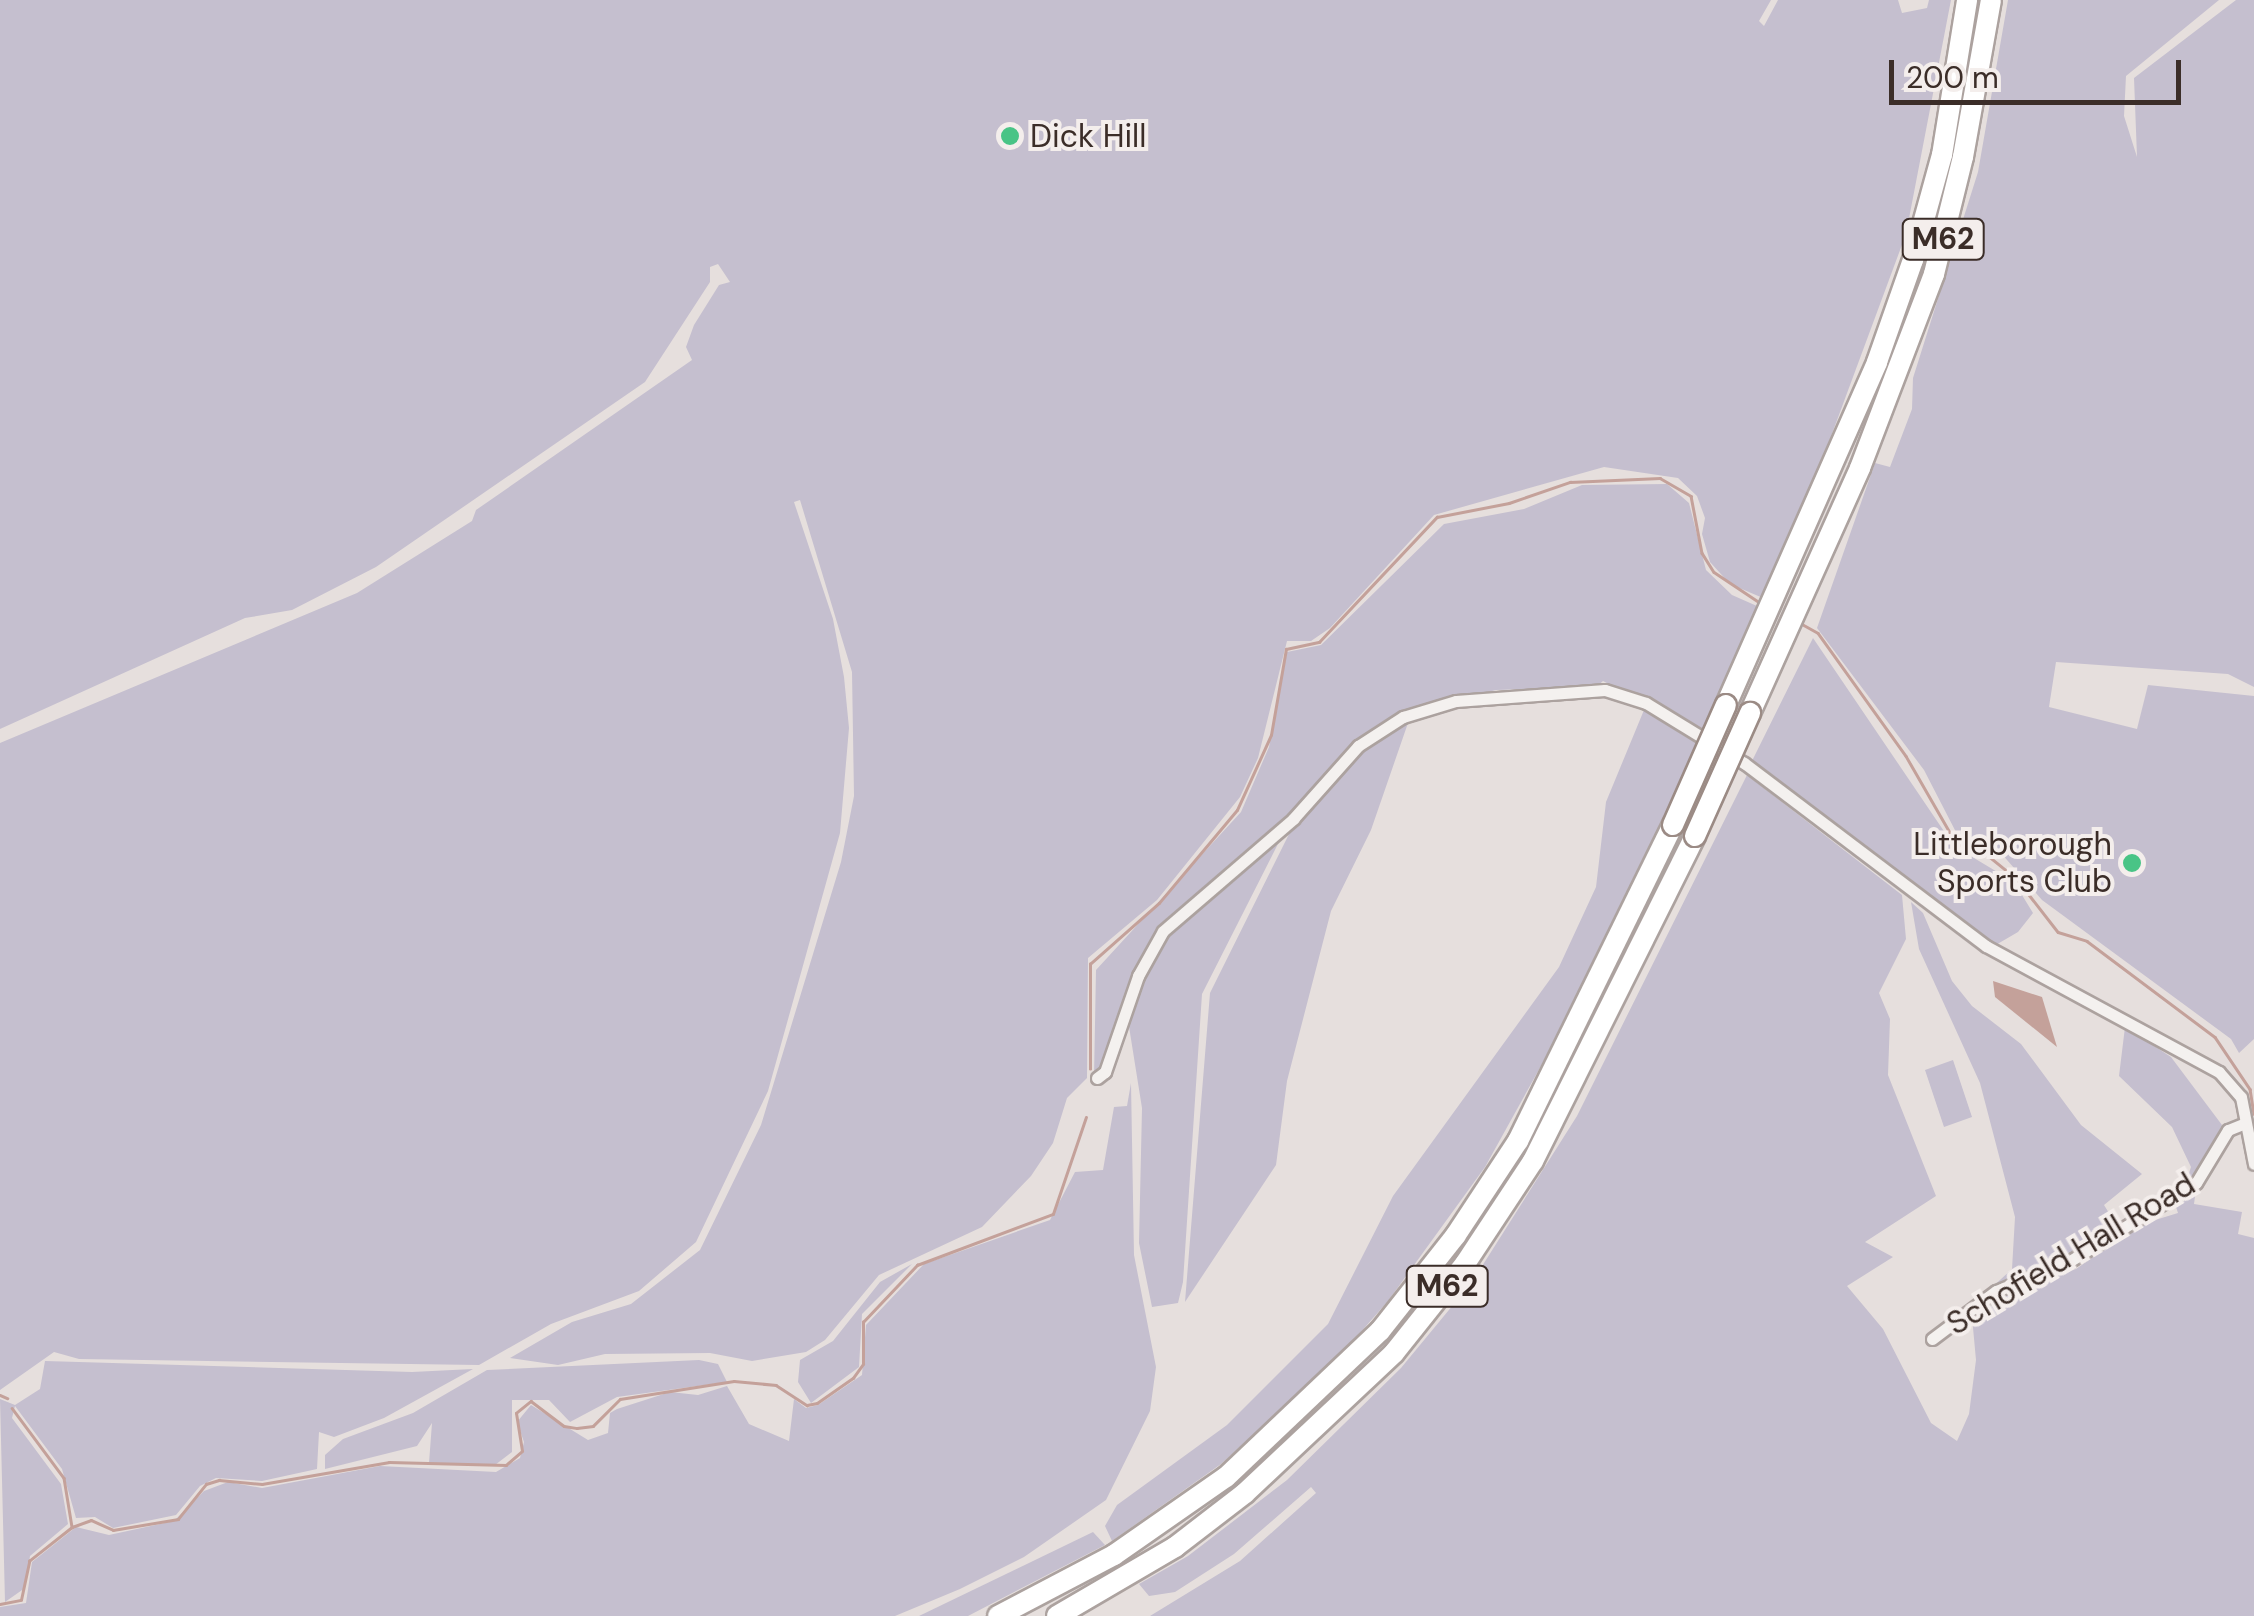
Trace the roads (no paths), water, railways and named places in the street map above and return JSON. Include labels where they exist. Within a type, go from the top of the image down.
[{"type":"highway","name":"M62","points":[[998,1616],[1114,1555],[1226,1477],[1380,1331],[1456,1236],[1518,1141],[1673,825],[1840,450],[1914,260],[1942,155],[1967,0]]},
{"type":"highway","name":"M62","points":[[1057,1616],[1176,1546],[1245,1493],[1394,1353],[1464,1264],[1533,1161],[1695,836],[1860,468],[1934,274],[1963,158],[1990,0]]},
{"type":"street","points":[[1097,1078],[1105,1072],[1138,976],[1163,931],[1293,819],[1358,746],[1403,717],[1456,701],[1605,690],[1646,703],[1744,763],[1986,946],[2218,1072],[2242,1097],[2243,1124],[2254,1164]]},
{"type":"street","name":"Schofield Hall Road","points":[[1932,1339],[1996,1292],[2070,1261],[2196,1183],[2228,1130],[2243,1124]]},
{"type":"waterway","points":[[1090,1069],[1090,964],[1159,903],[1237,810],[1271,735],[1286,649],[1319,642],[1437,517],[1509,503],[1570,482],[1660,478],[1691,496],[1702,553],[1714,572],[1759,602]]},
{"type":"waterway","points":[[1802,624],[1818,633],[1906,756],[1956,843],[1986,854],[2016,878],[2058,932],[2087,941],[2215,1037],[2250,1089],[2254,1114]]},
{"type":"waterway","points":[[0,1604],[21,1600],[29,1561],[72,1527],[91,1520],[113,1530],[178,1519],[206,1484],[219,1480],[262,1484],[389,1462],[506,1465],[522,1451],[516,1413],[531,1401],[564,1426],[577,1428],[593,1426],[620,1399],[734,1381],[776,1385],[807,1405],[817,1403],[853,1378],[863,1364],[863,1322],[917,1265],[1053,1214],[1086,1117]]},
{"type":"waterway","points":[[0,1395],[7,1398]]},
{"type":"waterway","points":[[12,1408],[64,1478],[72,1527]]},
{"type":"place","name":"Dick Hill","points":[[1010,136]]},
{"type":"place","name":"Littleborough Sports Club","points":[[2132,863]]}]
